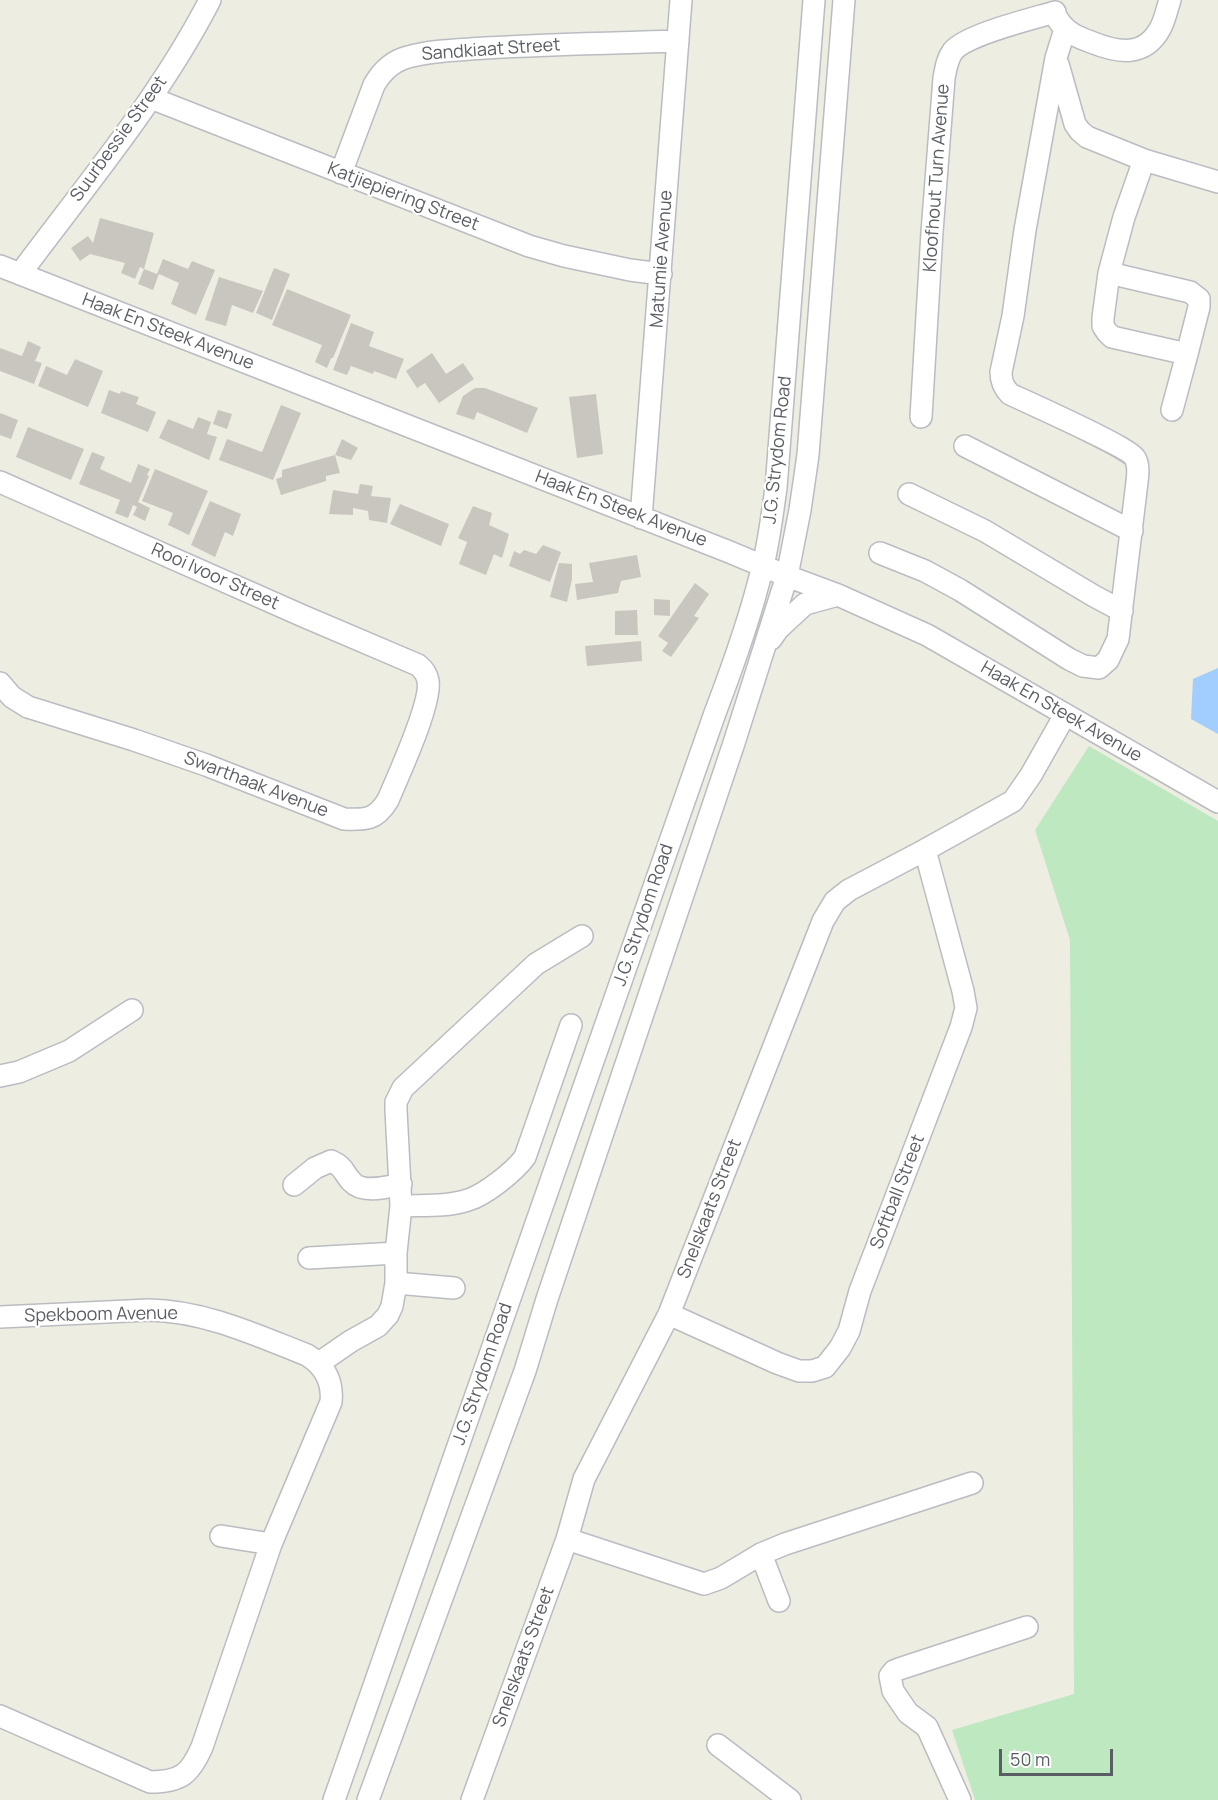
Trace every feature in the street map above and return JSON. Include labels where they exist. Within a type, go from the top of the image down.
[{"type":"street","name":"Suurbessie Street","points":[[20,274],[151,98],[210,0]]},
{"type":"street","name":"Matumie Avenue","points":[[641,518],[681,0]]},
{"type":"street","name":"J.G. Strydom Road","points":[[334,1800],[715,713],[742,643],[763,567],[777,488],[814,0]]},
{"type":"street","name":"J.G. Strydom Road","points":[[368,1800],[525,1371],[547,1299],[734,743],[787,576],[800,510],[809,445],[844,0]]},
{"type":"street","points":[[1058,14],[1079,37],[1120,51],[1133,50],[1147,44],[1156,34],[1161,27],[1170,0]]},
{"type":"street","points":[[880,553],[925,571],[960,590],[1083,666],[1099,668],[1108,660],[1118,639],[1132,531],[1138,470],[1136,458],[1010,394],[1002,382],[1001,372],[1056,58],[1058,14]]},
{"type":"street","name":"Kloofhout Turn Avenue","points":[[921,417],[932,232],[944,78],[948,59],[961,44],[972,39],[1008,26],[1058,14]]},
{"type":"street","name":"Sandkiaat Street","points":[[342,173],[380,74],[387,67],[408,57],[442,51],[537,45],[678,41]]},
{"type":"street","points":[[1056,58],[1075,124],[1080,131],[1095,140],[1144,160],[1218,182]]},
{"type":"street","name":"Katjiepiering Street","points":[[151,98],[544,251],[630,270],[661,274]]},
{"type":"street","points":[[1144,160],[1124,216],[1109,273],[1102,318],[1103,326],[1112,337],[1187,354]]},
{"type":"street","name":"Haak En Steek Avenue","points":[[0,266],[838,595],[927,635],[1218,802]]},
{"type":"street","points":[[1109,273],[1190,292],[1199,298],[1199,307],[1172,410]]},
{"type":"street","points":[[965,446],[1132,531]]},
{"type":"street","name":"Rooi Ivoor Street","points":[[0,482],[418,665],[426,676]]},
{"type":"street","points":[[909,494],[975,526],[1122,611]]},
{"type":"street","points":[[764,649],[778,629],[799,608],[838,595]]},
{"type":"street","name":"Swarthaak Avenue","points":[[0,683],[12,697],[28,706],[206,765],[344,819],[364,820],[378,813],[388,800],[423,712],[428,690],[426,676]]},
{"type":"street","name":"Snelskaats Street","points":[[472,1800],[567,1539],[584,1479],[669,1314],[823,921],[835,901],[849,890],[1012,801],[1031,775],[1065,715]]},
{"type":"street","name":"Softball Street","points":[[669,1314],[799,1371],[812,1371],[825,1367],[840,1348],[849,1330],[860,1291],[961,1027],[966,1008],[925,850]]},
{"type":"street","points":[[0,1716],[150,1782],[165,1782],[179,1778],[195,1763],[271,1544],[331,1402],[332,1384],[319,1363],[378,1326],[388,1315],[396,1283],[396,1253],[401,1206],[396,1102],[403,1088],[536,964],[582,936]]},
{"type":"street","points":[[0,1076],[19,1072],[69,1051],[132,1010]]},
{"type":"street","points":[[401,1206],[448,1204],[470,1200],[514,1172],[525,1157],[571,1025]]},
{"type":"street","points":[[294,1185],[315,1168],[332,1161],[343,1167],[352,1182],[362,1188],[381,1188],[401,1184]]},
{"type":"street","points":[[309,1258],[396,1253]]},
{"type":"street","points":[[396,1283],[454,1288]]},
{"type":"street","name":"Spekboom Avenue","points":[[0,1317],[171,1311],[222,1322],[308,1355],[319,1363]]},
{"type":"street","points":[[567,1539],[704,1584],[716,1581],[761,1554],[972,1483]]},
{"type":"street","points":[[221,1536],[271,1544]]},
{"type":"street","points":[[761,1554],[779,1601]]},
{"type":"street","points":[[960,1800],[927,1727],[908,1713],[893,1691],[890,1676],[899,1669],[1027,1627]]},
{"type":"street","points":[[718,1745],[790,1800]]},
{"type":"green space","points":[[1089,746],[1218,821],[1218,1800],[975,1800],[952,1730],[1074,1694],[1070,940],[1035,830]]},
{"type":"water","points":[[1218,668],[1218,734],[1191,719],[1193,679]]},
{"type":"building","points":[[100,218],[154,233],[144,269],[140,267],[135,279],[121,273],[125,263],[90,254],[80,261],[71,248],[88,236],[93,243]]},
{"type":"building","points":[[163,259],[188,269],[192,261],[215,270],[196,315],[171,304],[179,283],[159,274],[153,290],[138,284],[144,269],[157,274]]},
{"type":"building","points":[[274,268],[290,274],[272,320],[256,313]]},
{"type":"building","points":[[219,277],[263,291],[253,313],[232,305],[226,326],[205,320]]},
{"type":"building","points":[[287,289],[351,315],[327,368],[315,362],[322,345],[272,325]]},
{"type":"building","points":[[351,323],[374,332],[369,346],[404,359],[396,379],[351,366],[347,375],[333,370]]},
{"type":"building","points":[[28,341],[41,347],[35,361],[42,363],[34,384],[0,371],[0,348],[22,356]]},
{"type":"building","points":[[432,353],[446,374],[463,363],[474,379],[439,403],[425,383],[417,388],[406,371]]},
{"type":"building","points":[[75,359],[103,371],[88,407],[38,386],[46,366],[67,375]]},
{"type":"building","points":[[475,388],[485,388],[538,408],[527,433],[477,412],[474,420],[456,414],[463,396]]},
{"type":"building","points":[[109,390],[139,397],[136,404],[156,412],[148,432],[101,413]]},
{"type":"building","points":[[596,394],[603,454],[577,458],[569,397]]},
{"type":"building","points":[[281,405],[301,413],[273,480],[219,460],[227,439],[262,452]]},
{"type":"building","points":[[218,410],[232,414],[227,429],[213,424]]},
{"type":"building","points":[[0,413],[18,420],[11,439],[0,435]]},
{"type":"building","points":[[198,417],[211,422],[207,434],[217,437],[209,460],[159,438],[168,419],[193,429]]},
{"type":"building","points":[[28,427],[84,449],[71,480],[16,457]]},
{"type":"building","points":[[342,439],[358,448],[351,460],[335,455]]},
{"type":"building","points":[[92,452],[105,457],[100,469],[131,483],[138,464],[150,469],[138,502],[150,508],[145,521],[133,515],[137,507],[133,505],[128,518],[115,513],[120,500],[79,484]]},
{"type":"building","points":[[335,455],[340,473],[326,476],[326,481],[281,495],[276,479],[282,477],[282,470]]},
{"type":"building","points":[[155,469],[208,491],[189,535],[168,525],[173,513],[142,501]]},
{"type":"building","points":[[360,484],[373,486],[371,496],[391,498],[387,523],[369,520],[368,511],[353,508],[353,515],[329,514],[333,490],[358,494]]},
{"type":"building","points":[[210,501],[241,514],[233,536],[225,532],[215,557],[191,545]]},
{"type":"building","points":[[400,504],[449,524],[441,546],[390,524]]},
{"type":"building","points":[[473,506],[492,513],[489,525],[509,534],[502,558],[494,554],[486,575],[459,564],[467,542],[458,538]]},
{"type":"building","points":[[543,545],[561,552],[550,582],[509,566],[514,551],[520,554],[524,550],[536,554]]},
{"type":"building","points":[[637,555],[641,577],[621,581],[618,593],[577,600],[575,584],[593,582],[589,563]]},
{"type":"building","points":[[559,563],[572,564],[572,579],[567,602],[550,597]]},
{"type":"building","points":[[695,583],[709,594],[694,616],[699,618],[671,657],[662,651],[668,643],[658,636]]},
{"type":"building","points":[[654,599],[670,600],[670,616],[654,615]]},
{"type":"building","points":[[637,610],[638,635],[615,635],[615,611]]},
{"type":"building","points":[[641,641],[642,661],[587,666],[585,646]]}]
